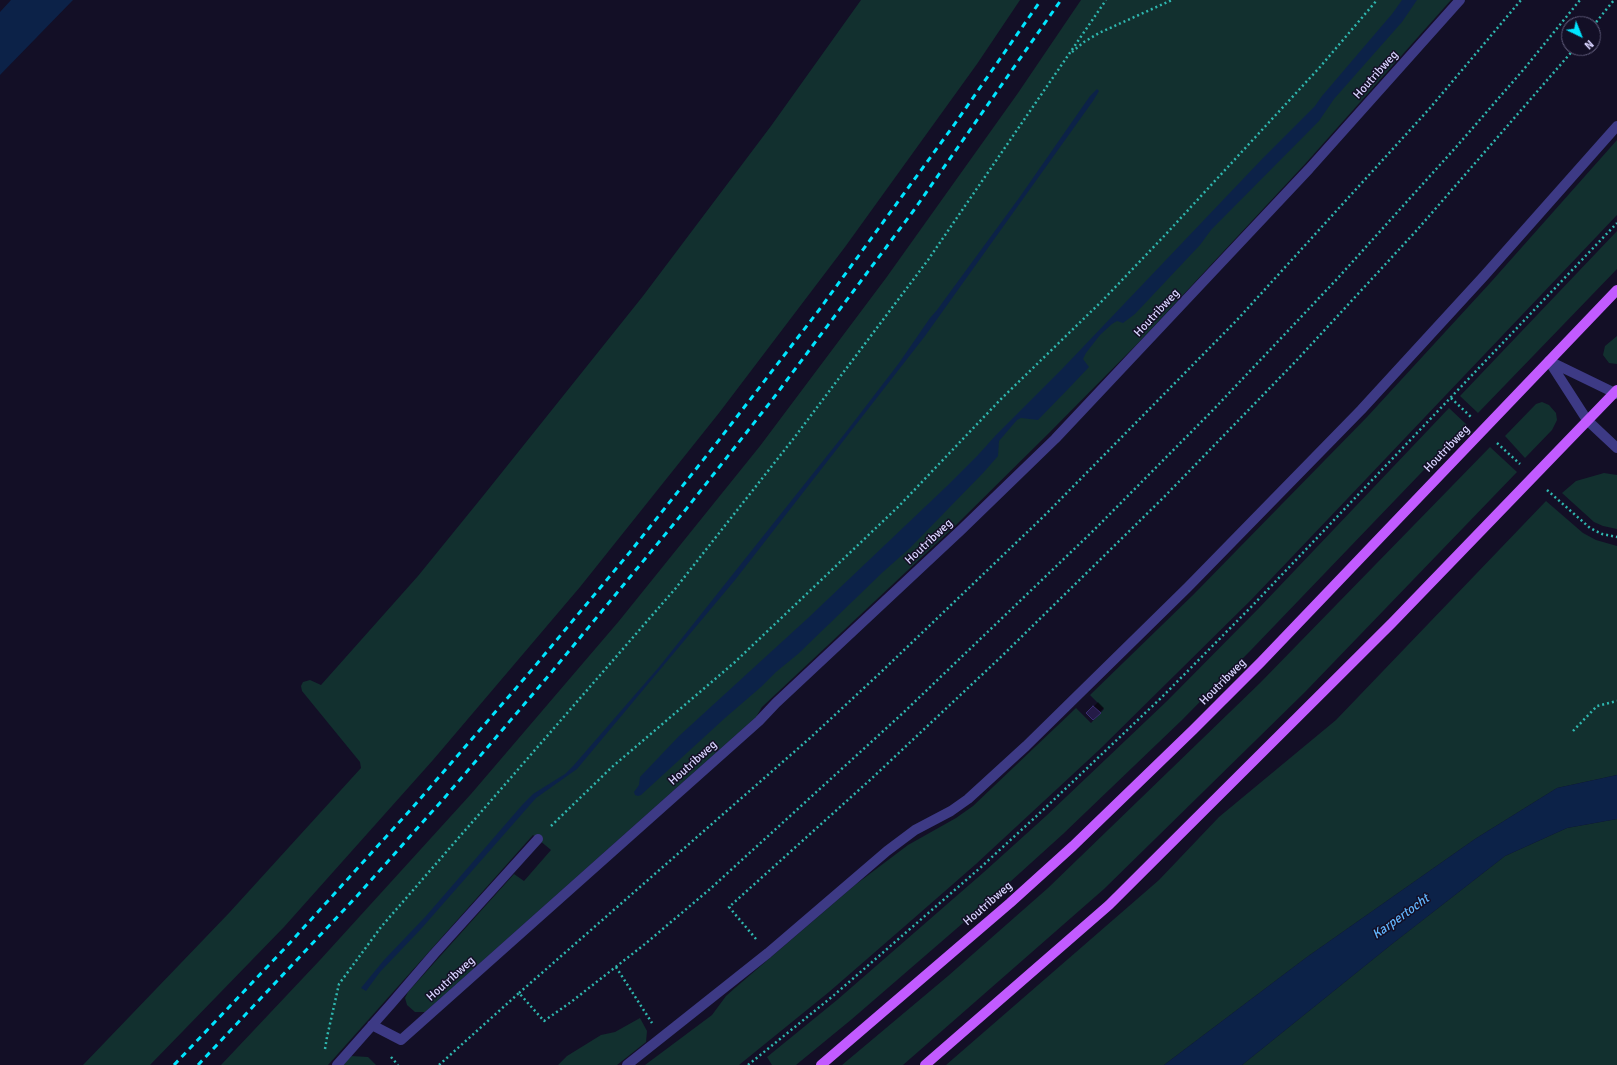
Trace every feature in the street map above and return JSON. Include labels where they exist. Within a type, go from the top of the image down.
[{"type":"main road","name":"Houtribweg","points":[[821,1065],[1010,903],[1073,846],[1193,730],[1267,656],[1617,290]]},
{"type":"main road","points":[[925,1065],[1109,905],[1392,623],[1587,420],[1616,392]]},
{"type":"street","name":"Houtribweg","points":[[372,1025],[401,1040],[759,721],[961,530],[1060,433],[1309,169],[1460,0]]},
{"type":"street","points":[[627,1065],[768,953],[886,851],[915,830],[951,811],[968,799],[1026,746],[1194,581],[1361,410],[1484,276],[1617,126]]},
{"type":"street","points":[[1549,361],[1616,392]]},
{"type":"street","points":[[1549,361],[1587,420],[1617,448]]},
{"type":"street","points":[[337,1065],[434,954],[538,839]]},
{"type":"path","points":[[325,1051],[339,984],[381,927],[675,589],[794,438],[928,260],[1106,0]]},
{"type":"path","points":[[1068,55],[1098,33],[1172,0]]},
{"type":"path","points":[[538,839],[612,767],[735,662],[899,506],[1001,399],[1103,300],[1166,234],[1320,67],[1377,0]]},
{"type":"path","points":[[439,1065],[804,743],[885,669],[1044,516],[1242,314],[1430,108],[1521,0]]},
{"type":"path","points":[[519,993],[544,1021],[616,967],[710,889],[875,740],[980,642],[1218,405],[1347,268],[1478,122],[1524,69],[1580,0]]},
{"type":"path","points":[[1601,16],[1614,0]]},
{"type":"path","points":[[768,953],[729,907],[870,780],[975,682],[1165,496],[1296,361],[1412,236],[1477,163],[1568,56]]},
{"type":"path","points":[[748,1065],[839,991],[980,868],[1162,697],[1260,599],[1617,223]]},
{"type":"path","points":[[1573,731],[1597,706],[1617,701]]},
{"type":"path","points":[[616,967],[661,1039]]},
{"type":"green space","points":[[861,0],[1020,0],[977,64],[845,247],[719,413],[580,587],[433,760],[284,927],[150,1065],[83,1065],[229,913],[361,768],[360,762],[302,691],[301,686],[303,682],[310,680],[321,685],[418,576],[643,296],[771,126]]},
{"type":"green space","points":[[1081,0],[1451,0],[1305,164],[1139,342],[956,525],[762,707],[756,717],[425,1012],[415,1012],[407,1005],[405,998],[408,992],[514,874],[524,881],[551,850],[533,835],[328,1065],[221,1065],[320,960],[471,794],[619,621],[760,446],[886,278],[1018,93]]},
{"type":"green space","points":[[1617,140],[1617,215],[1251,600],[1099,750],[976,864],[829,992],[739,1065],[645,1065],[712,1015],[726,996],[855,885],[908,845],[956,818],[973,806],[1076,708],[1091,723],[1104,709],[1090,695],[1194,594],[1367,417],[1491,282]]},
{"type":"green space","points":[[1617,231],[1617,269],[1478,413],[1460,396]]},
{"type":"green space","points":[[1617,336],[1617,364],[1609,363],[1603,355],[1605,346]]},
{"type":"green space","points":[[1542,402],[1549,405],[1556,413],[1557,420],[1552,430],[1525,458],[1505,436],[1536,404]]},
{"type":"green space","points":[[1449,408],[1467,425],[1182,720],[1063,834],[1000,891],[852,1019],[796,1065],[772,1065],[767,1057],[837,1000],[984,872],[1046,816],[1167,701],[1259,608]]},
{"type":"green space","points":[[1490,447],[1517,472],[1305,692],[1104,889],[903,1065],[842,1065],[948,976],[1048,888],[1260,683]]},
{"type":"green space","points":[[1604,473],[1617,475],[1617,529],[1603,526],[1594,522],[1562,493],[1576,481]]},
{"type":"green space","points":[[1546,501],[1583,533],[1596,540],[1617,546],[1617,775],[1557,788],[1475,839],[1307,957],[1164,1065],[946,1065],[1159,880],[1219,817],[1336,720]]},
{"type":"green space","points":[[1617,819],[1617,1065],[1242,1065],[1392,944],[1505,856],[1567,828]]},
{"type":"green space","points":[[640,1018],[647,1031],[646,1042],[617,1065],[558,1065],[567,1056],[601,1035],[615,1032]]},
{"type":"green space","points":[[351,1056],[368,1057],[376,1065],[343,1065]]},
{"type":"water","points":[[11,0],[73,0],[0,75],[0,12]]},
{"type":"water","points":[[1402,0],[1417,0],[1402,22],[1334,99],[1319,121],[1211,230],[1200,245],[1135,314],[1123,323],[1117,321],[1112,324],[1100,335],[1083,359],[1089,367],[1072,385],[1038,420],[1021,418],[1017,420],[999,441],[998,456],[910,548],[798,654],[776,672],[641,795],[635,795],[634,792],[639,785],[640,777],[679,736],[808,618],[947,486],[1063,368],[1263,158],[1315,106]]},
{"type":"water","points":[[1097,89],[1099,91],[1093,101],[925,336],[735,580],[577,769],[536,798],[421,929],[380,972],[366,991],[361,988],[384,960],[426,916],[523,804],[533,794],[565,774],[574,765],[659,667],[899,363],[930,318],[1019,198],[1090,96]]},
{"type":"water","name":"Karpertocht","points":[[1617,775],[1617,819],[1567,828],[1505,856],[1392,944],[1242,1065],[1164,1065],[1307,957],[1475,839],[1557,788]]},
{"type":"building","points":[[1093,706],[1101,713],[1093,720],[1086,713]]},
{"type":"railway","points":[[174,1065],[287,946],[413,807],[530,672],[630,552],[719,440],[819,310],[954,125],[1041,0]]},
{"type":"railway","points":[[198,1065],[357,896],[446,796],[550,674],[687,508],[772,400],[914,210],[1061,0]]}]
